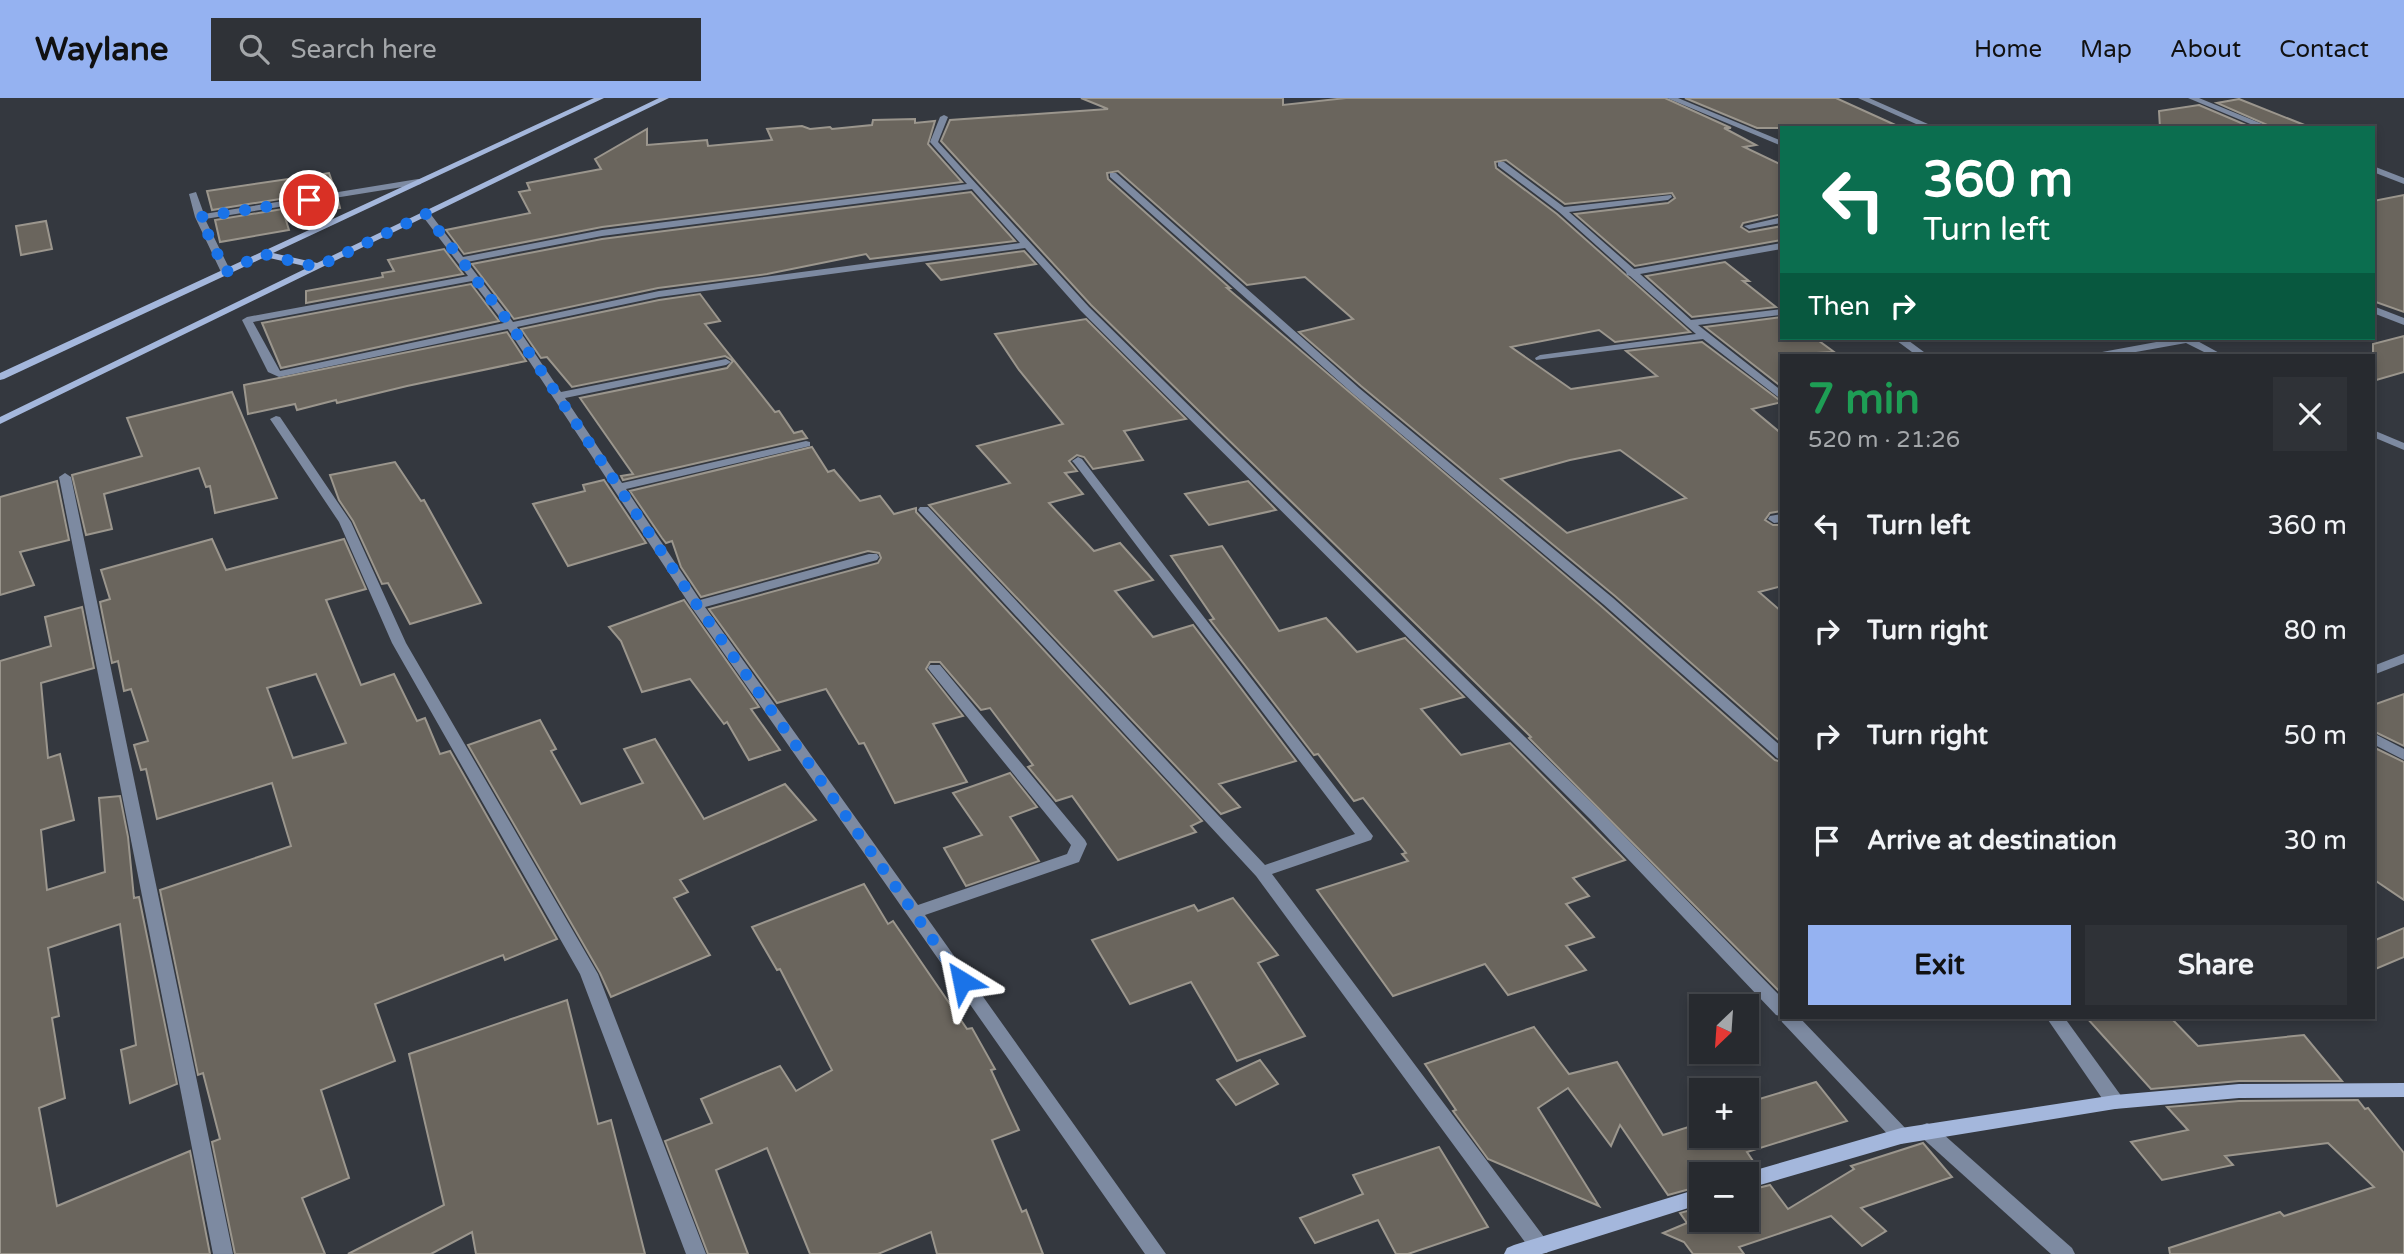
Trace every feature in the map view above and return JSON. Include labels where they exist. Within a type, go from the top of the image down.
[{"type":"street","points":[[0,377],[600,98]]},
{"type":"street","points":[[0,421],[665,98]]},
{"type":"street","points":[[1671,98],[1780,143]]},
{"type":"street","points":[[1862,98],[1928,126]]},
{"type":"street","points":[[2192,98],[2263,126]]},
{"type":"street","points":[[944,117],[934,142],[1085,309],[1595,815],[1780,1008]]},
{"type":"street","points":[[1501,164],[1562,210],[1630,273],[1780,395]]},
{"type":"street","points":[[2375,170],[2404,181]]},
{"type":"street","points":[[1113,175],[1355,390],[1608,601],[1780,753]]},
{"type":"street","points":[[200,217],[418,182]]},
{"type":"street","points":[[461,260],[602,233],[973,186]]},
{"type":"street","points":[[193,194],[200,217],[226,272]]},
{"type":"street","points":[[1562,210],[1668,197]]},
{"type":"street","points":[[426,214],[472,278],[510,324],[697,605],[1156,1254]]},
{"type":"street","points":[[1749,226],[1780,220]]},
{"type":"street","points":[[472,278],[247,320],[273,372],[279,374],[697,287],[1027,245]]},
{"type":"street","points":[[1630,273],[1780,246]]},
{"type":"street","points":[[263,254],[317,267]]},
{"type":"street","points":[[2375,310],[2404,322]]},
{"type":"street","points":[[1689,323],[1780,312]]},
{"type":"street","points":[[1540,358],[1705,336]]},
{"type":"street","points":[[1901,340],[1922,354]]},
{"type":"street","points":[[2107,354],[2180,340]]},
{"type":"street","points":[[2187,340],[2216,354]]},
{"type":"street","points":[[559,396],[726,362]]},
{"type":"street","points":[[276,419],[345,522],[399,643],[589,974],[696,1254]]},
{"type":"street","points":[[2375,434],[2404,447]]},
{"type":"street","points":[[620,487],[806,444]]},
{"type":"street","points":[[1078,461],[1365,836],[1262,872]]},
{"type":"street","points":[[65,477],[223,1254]]},
{"type":"street","points":[[924,510],[1262,872],[1540,1247]]},
{"type":"street","points":[[697,605],[873,556]]},
{"type":"street","points":[[2375,670],[2404,659]]},
{"type":"street","points":[[914,913],[1073,858],[1079,844],[935,668]]},
{"type":"street","points":[[2375,739],[2404,755]]},
{"type":"street","points":[[1790,1019],[1901,1136]]},
{"type":"street","points":[[2056,1019],[2115,1102]]},
{"type":"street","points":[[1759,1177],[1901,1136],[2115,1102],[2239,1091],[2404,1090]]},
{"type":"street","points":[[1927,1131],[2065,1254]]},
{"type":"street","points":[[1514,1254],[1689,1200]]},
{"type":"building","points":[[1081,98],[1283,98],[1283,105],[1346,98],[1665,98],[1731,128],[1724,128],[1756,145],[1744,147],[1780,164],[1780,214],[1743,223],[1741,227],[1749,232],[1780,226],[1780,240],[1635,266],[1575,214],[1668,203],[1675,198],[1672,193],[1565,204],[1506,160],[1495,162],[1496,168],[1557,214],[1690,332],[1615,342],[1599,330],[1511,347],[1571,389],[1657,376],[1626,351],[1702,342],[1780,400],[1752,409],[1780,432],[1780,511],[1770,513],[1765,520],[1773,525],[1780,525],[1780,587],[1759,592],[1780,610],[1780,741],[1615,596],[1299,332],[1353,319],[1305,277],[1247,285],[1118,171],[1107,173],[1108,179],[1230,288],[1227,288],[1601,606],[1775,760],[1780,761],[1780,992],[1529,738],[1531,737],[1091,305],[941,141],[950,120],[1108,109]],"holes":[[[1620,450],[1686,498],[1567,533],[1501,479],[1570,460]]]},
{"type":"building","points":[[1685,98],[1836,98],[1898,126],[1780,126],[1757,128]]},
{"type":"building","points":[[2239,99],[2307,126],[2269,126],[2217,103]]},
{"type":"building","points":[[2199,105],[2248,126],[2160,126],[2159,111]]},
{"type":"building","points":[[915,119],[915,123],[935,121],[928,144],[962,182],[602,227],[464,254],[446,230],[530,213],[519,192],[530,190],[527,183],[601,169],[595,159],[647,129],[647,145],[707,140],[708,146],[772,140],[767,129],[802,126],[810,129],[832,129],[872,125],[873,120]]},
{"type":"building","points":[[329,173],[335,190],[212,210],[207,191]]},
{"type":"building","points":[[971,192],[1015,241],[870,259],[866,254],[767,274],[658,288],[514,319],[472,264],[602,239]]},
{"type":"building","points":[[2404,195],[2404,312],[2375,302],[2375,201]]},
{"type":"building","points":[[338,200],[340,208],[285,217],[289,230],[220,242],[215,220]]},
{"type":"building","points":[[46,221],[52,249],[21,255],[16,226]]},
{"type":"building","points":[[444,249],[463,274],[306,303],[306,291],[383,277],[382,273],[394,271],[388,260]]},
{"type":"building","points":[[1024,251],[1036,264],[941,280],[927,264]]},
{"type":"building","points":[[1725,262],[1749,281],[1743,281],[1776,307],[1692,317],[1646,276]]},
{"type":"building","points":[[471,284],[499,321],[281,368],[262,323]]},
{"type":"building","points":[[700,294],[720,321],[705,324],[775,412],[779,411],[794,433],[802,431],[807,438],[623,480],[621,476],[633,474],[580,398],[727,368],[733,361],[725,356],[572,387],[547,357],[541,358],[521,329]]},
{"type":"building","points":[[1780,317],[1780,340],[1818,340],[1834,352],[1780,354],[1780,385],[1705,327]]},
{"type":"building","points":[[1086,319],[1186,419],[1124,431],[1143,460],[1093,469],[1084,457],[1077,455],[1069,461],[1077,471],[1065,473],[1083,494],[1049,503],[1094,551],[1120,543],[1153,580],[1115,591],[1153,637],[1193,625],[1296,761],[1219,784],[1240,807],[1221,814],[929,505],[1010,483],[977,446],[1063,424],[1019,370],[995,334]]},
{"type":"building","points":[[507,332],[526,361],[337,403],[336,400],[297,410],[295,404],[248,414],[244,385]]},
{"type":"building","points":[[2404,336],[2404,372],[2375,380],[2373,344]]},
{"type":"building","points":[[232,392],[277,498],[215,513],[210,486],[206,487],[199,468],[104,494],[112,529],[86,535],[72,475],[142,456],[127,418]]},
{"type":"building","points":[[812,447],[828,472],[834,470],[860,501],[880,496],[894,514],[916,508],[916,512],[1202,821],[1191,826],[1196,832],[1118,860],[1072,796],[1056,801],[1028,767],[1033,765],[990,708],[981,710],[940,662],[930,662],[926,669],[963,716],[933,724],[967,782],[895,803],[864,743],[859,744],[826,689],[777,703],[709,609],[878,563],[881,558],[879,553],[868,551],[701,597],[681,567],[672,541],[666,543],[630,491]]},
{"type":"building","points":[[395,462],[421,501],[424,500],[481,603],[410,624],[388,583],[382,584],[353,521],[339,500],[330,475]]},
{"type":"building","points":[[604,480],[646,543],[568,566],[533,504],[585,491],[583,485]]},
{"type":"building","points":[[57,481],[69,540],[20,552],[34,585],[0,595],[0,497]]},
{"type":"building","points":[[1248,481],[1276,510],[1209,525],[1185,494]]},
{"type":"building","points":[[212,539],[226,570],[344,539],[366,589],[326,600],[361,685],[394,674],[417,721],[425,718],[440,754],[450,751],[557,939],[505,960],[503,955],[375,1004],[395,1061],[321,1090],[349,1178],[302,1198],[325,1254],[235,1254],[212,1142],[220,1139],[203,1073],[198,1075],[160,890],[291,846],[272,783],[157,819],[146,769],[141,770],[134,745],[148,741],[131,689],[124,691],[118,661],[112,663],[100,602],[110,599],[101,570]],"holes":[[[316,674],[346,743],[293,758],[267,688]]]},
{"type":"building","points":[[1222,546],[1279,631],[1326,618],[1357,652],[1405,638],[1464,697],[1421,709],[1461,755],[1510,743],[1625,860],[1573,878],[1589,896],[1566,904],[1594,937],[1566,946],[1586,970],[1508,995],[1485,964],[1393,996],[1317,890],[1408,861],[1402,854],[1406,853],[1363,798],[1354,801],[1318,754],[1314,755],[1210,620],[1214,619],[1171,556]]},
{"type":"building","points":[[684,600],[759,707],[751,709],[780,750],[749,760],[727,722],[724,724],[690,679],[642,692],[621,641],[609,627]]},
{"type":"building","points":[[82,607],[94,668],[41,683],[48,758],[60,754],[74,820],[41,830],[47,890],[105,872],[99,798],[120,796],[128,837],[134,898],[139,897],[177,1084],[130,1103],[121,1050],[136,1045],[120,924],[48,948],[59,1016],[52,1018],[65,1098],[39,1108],[57,1206],[190,1151],[210,1254],[0,1254],[0,661],[51,646],[45,617]]},
{"type":"building","points":[[2404,694],[2404,746],[2375,732],[2375,704]]},
{"type":"building","points":[[540,720],[556,749],[551,751],[581,804],[643,783],[624,749],[655,739],[704,819],[785,784],[816,820],[680,880],[688,892],[674,898],[710,955],[611,997],[600,973],[468,745]]},
{"type":"building","points":[[2375,748],[2404,762],[2404,900],[2375,880]]},
{"type":"building","points":[[1010,773],[1037,807],[1010,817],[1039,861],[966,886],[944,848],[982,835],[953,793]]},
{"type":"building","points":[[864,884],[888,924],[893,921],[967,1029],[972,1028],[995,1069],[991,1070],[1019,1130],[992,1140],[1022,1212],[1026,1210],[1043,1254],[937,1254],[931,1232],[878,1254],[810,1254],[767,1148],[716,1170],[748,1254],[708,1254],[665,1141],[712,1123],[701,1099],[780,1066],[796,1091],[832,1070],[780,969],[777,970],[752,927]]},
{"type":"building","points":[[1233,898],[1278,955],[1258,963],[1305,1036],[1237,1061],[1191,982],[1130,1004],[1092,940],[1194,905],[1198,911]]},
{"type":"building","points":[[2404,928],[2404,957],[2375,969],[2375,940]]},
{"type":"building","points":[[567,1000],[598,1124],[611,1120],[645,1254],[476,1254],[472,1232],[431,1254],[348,1254],[444,1205],[409,1054]]},
{"type":"building","points":[[2088,1019],[2172,1019],[2198,1046],[2304,1035],[2342,1081],[2239,1081],[2151,1089]]},
{"type":"building","points":[[1534,1027],[1569,1074],[1617,1062],[1663,1135],[1689,1127],[1689,1148],[1759,1148],[1759,1099],[1816,1082],[1847,1121],[1747,1152],[1754,1162],[1689,1162],[1689,1189],[1668,1195],[1620,1125],[1611,1146],[1568,1088],[1538,1108],[1599,1206],[1488,1159],[1453,1111],[1456,1110],[1425,1064]]},
{"type":"building","points":[[1260,1060],[1278,1084],[1236,1105],[1217,1080]]},
{"type":"building","points":[[2358,1100],[2365,1109],[2368,1108],[2404,1153],[2404,1254],[2170,1254],[2169,1248],[2280,1212],[2284,1216],[2374,1187],[2328,1143],[2225,1156],[2233,1165],[2162,1180],[2131,1142],[2188,1130],[2167,1107],[2239,1101]]},
{"type":"building","points":[[1923,1143],[1952,1177],[1861,1208],[1886,1231],[1862,1246],[1831,1216],[1739,1247],[1744,1254],[1693,1254],[1684,1242],[1663,1233],[1687,1223],[1680,1213],[1689,1210],[1689,1232],[1759,1232],[1759,1188],[1770,1185],[1788,1209],[1854,1169],[1851,1166]]},
{"type":"building","points":[[1439,1147],[1488,1227],[1408,1254],[1396,1254],[1378,1220],[1315,1243],[1300,1218],[1363,1194],[1353,1175]]},
{"type":"route","points":[[309,200],[200,217],[226,272],[263,254],[317,267],[426,214],[472,278],[510,324],[697,605],[962,981]]}]
